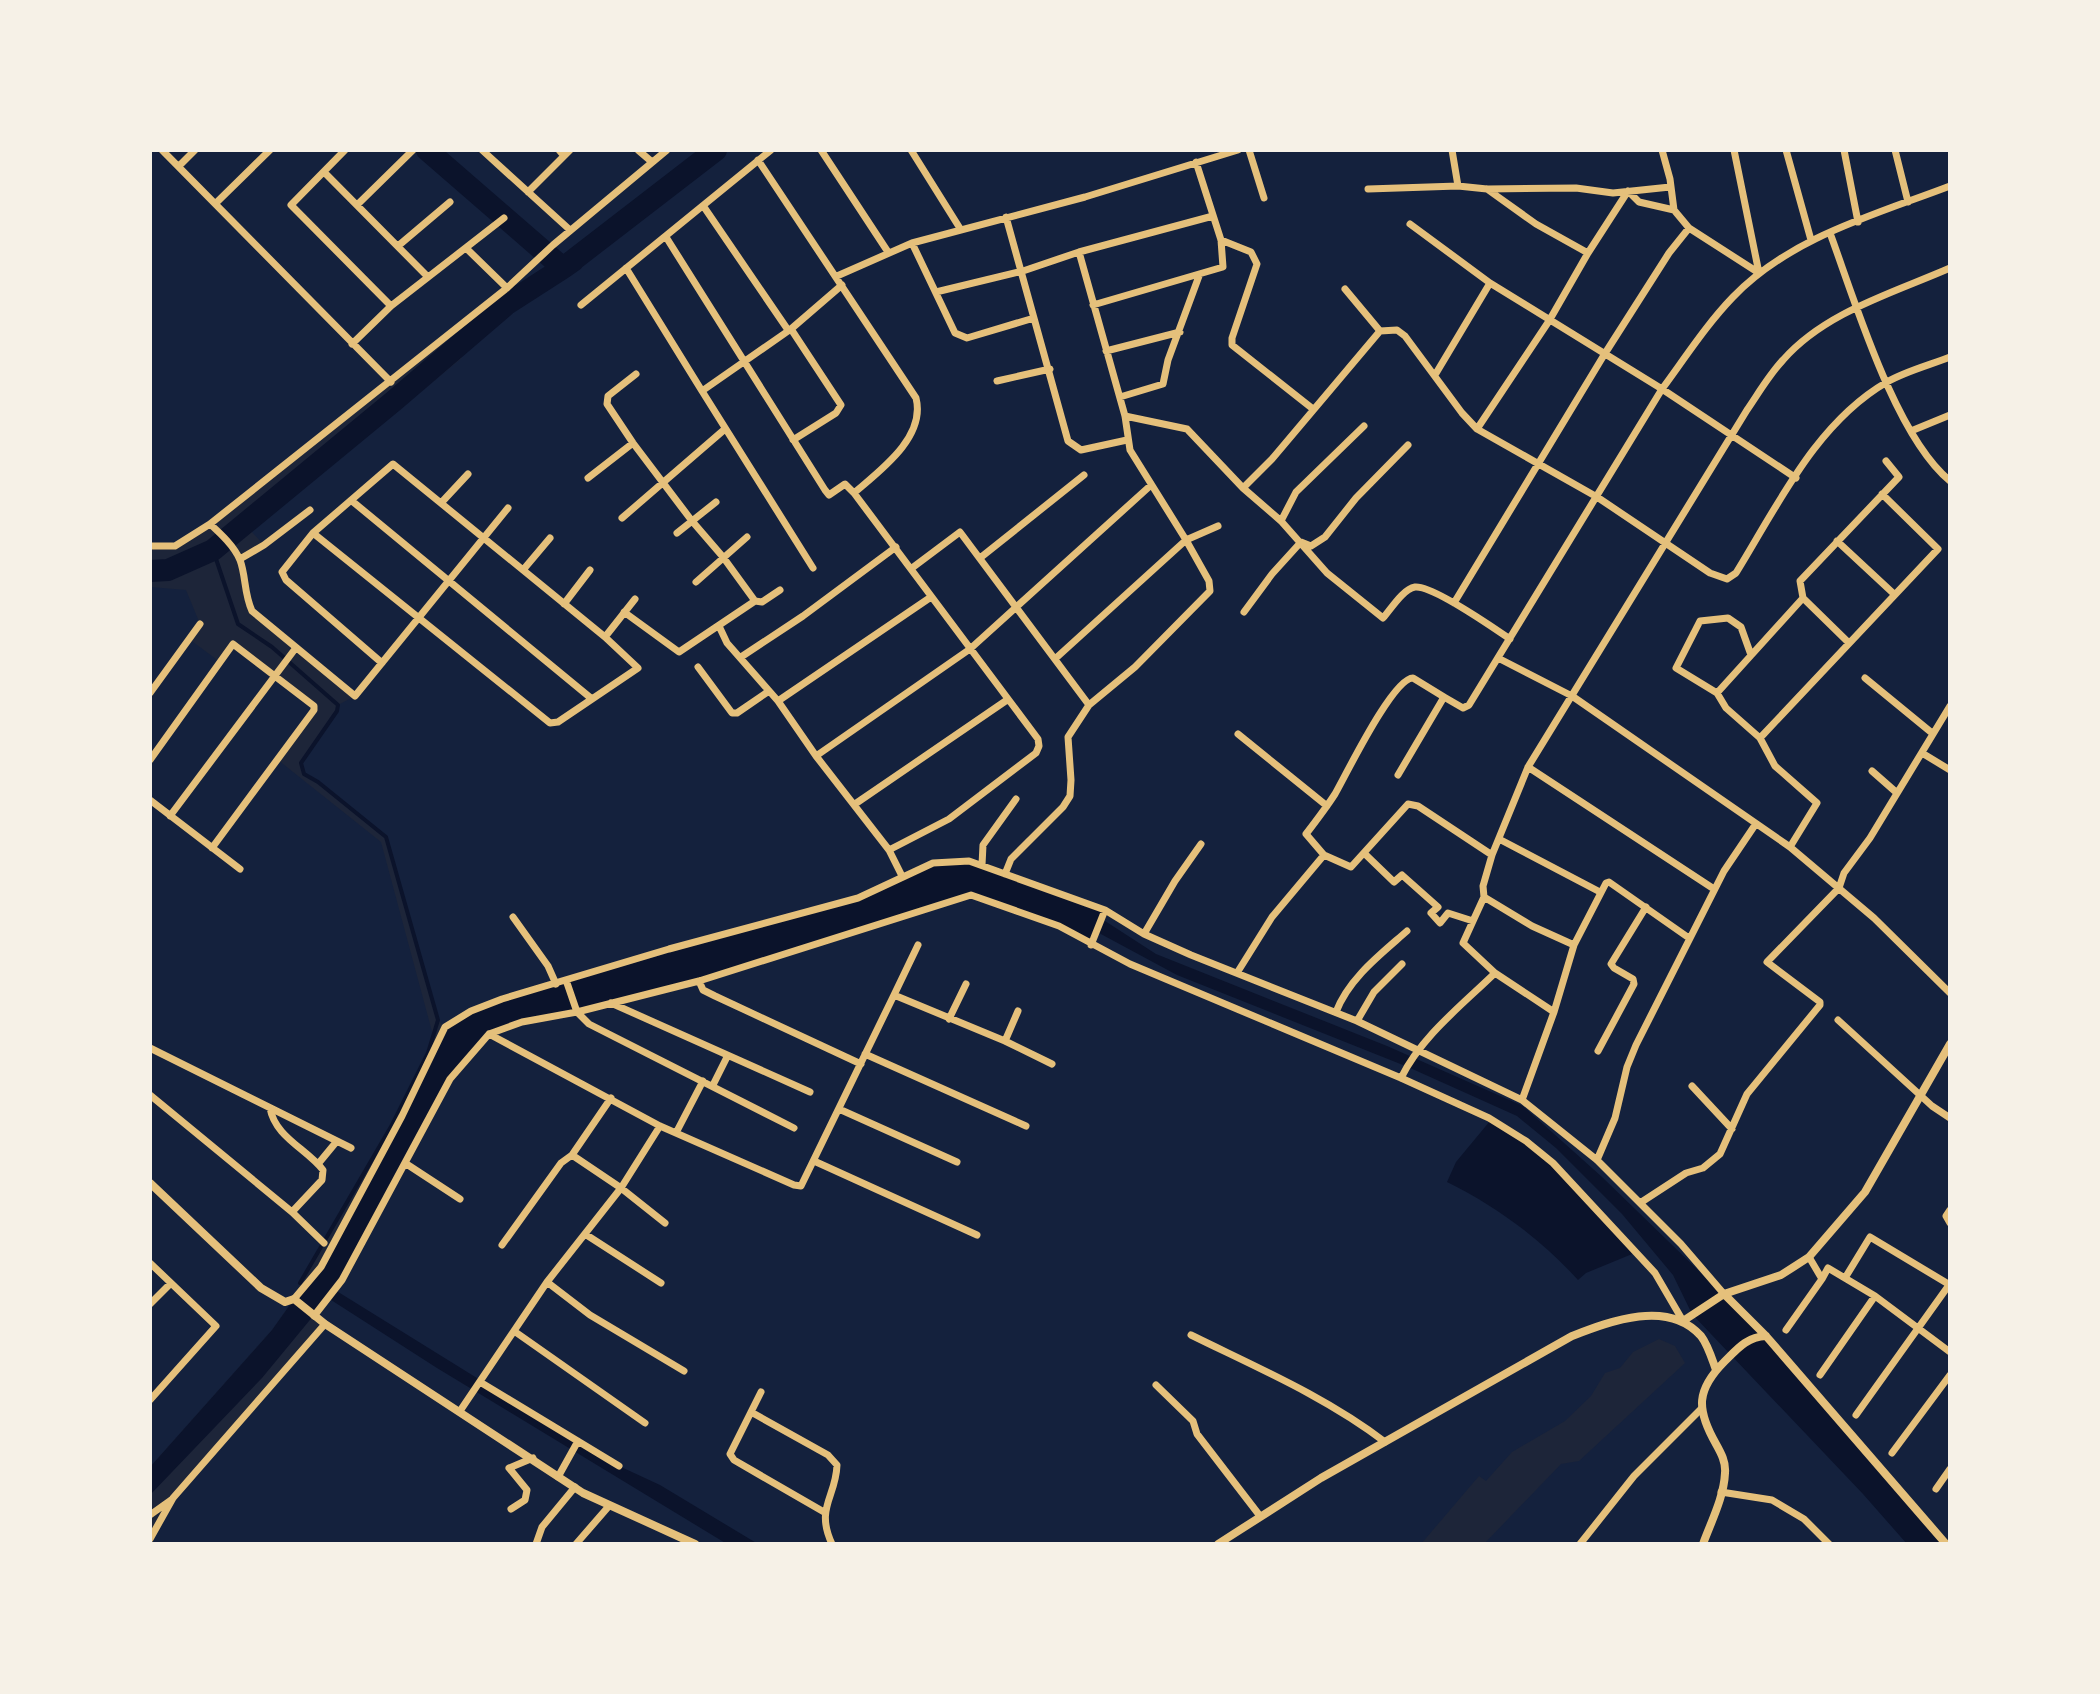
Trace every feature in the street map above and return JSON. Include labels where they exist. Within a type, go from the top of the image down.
[{"type":"street","points":[[162,150],[391,382]]},
{"type":"street","points":[[179,166],[195,150]]},
{"type":"street","points":[[216,203],[270,150]]},
{"type":"street","points":[[345,150],[291,205],[391,306]]},
{"type":"street","points":[[357,205],[413,150]]},
{"type":"street","points":[[482,150],[570,230]]},
{"type":"street","points":[[638,150],[652,162]]},
{"type":"street","points":[[150,546],[175,546],[210,524],[507,288],[570,230],[667,150]]},
{"type":"street","points":[[581,305],[771,150]]},
{"type":"street","points":[[821,150],[888,252]]},
{"type":"street","points":[[911,150],[961,230]]},
{"type":"street","points":[[837,276],[912,243],[1085,197],[1238,150]]},
{"type":"street","points":[[1249,150],[1264,198]]},
{"type":"street","points":[[1452,150],[1458,186]]},
{"type":"street","points":[[1662,150],[1674,210],[1689,228],[1759,273]]},
{"type":"street","points":[[1734,150],[1759,273]]},
{"type":"street","points":[[1786,150],[1811,240]]},
{"type":"street","points":[[1844,150],[1858,222]]},
{"type":"street","points":[[1895,150],[1908,202]]},
{"type":"street","points":[[528,192],[565,152]]},
{"type":"street","points":[[758,160],[916,398],[918,408],[914,431],[881,470],[854,493]]},
{"type":"street","points":[[1093,305],[1223,267],[1221,240],[1196,162]]},
{"type":"street","points":[[324,172],[428,277]]},
{"type":"street","points":[[1368,189],[1458,186],[1487,189],[1576,188],[1613,193],[1670,187]]},
{"type":"street","points":[[1492,855],[1413,804],[1404,806],[1351,867],[1324,855],[1306,834],[1327,806],[1382,708],[1403,680],[1413,678],[1466,708],[1662,389],[1705,329],[1735,295],[1759,273],[1811,240],[1950,186]]},
{"type":"street","points":[[1487,189],[1536,224],[1588,253]]},
{"type":"street","points":[[1628,191],[1639,202],[1674,210]]},
{"type":"street","points":[[1477,429],[1549,321],[1628,191]]},
{"type":"street","points":[[398,246],[450,202]]},
{"type":"street","points":[[704,207],[841,405],[836,413],[793,440]]},
{"type":"street","points":[[936,292],[1023,271],[1079,252],[1213,216]]},
{"type":"street","points":[[1006,217],[1068,441],[1081,450],[1127,440]]},
{"type":"street","points":[[352,344],[391,306],[504,218]]},
{"type":"street","points":[[1410,224],[1490,283],[1662,389],[1796,478]]},
{"type":"street","points":[[1454,603],[1604,355],[1669,253],[1689,228]]},
{"type":"street","points":[[1830,233],[1887,382],[1924,454],[1950,481]]},
{"type":"street","points":[[666,237],[829,495],[845,484],[854,493],[1038,739],[1036,753],[949,819],[889,850]]},
{"type":"street","points":[[1221,240],[1251,252],[1257,264],[1232,345],[1313,409]]},
{"type":"street","points":[[912,243],[955,333],[960,337],[967,338],[1034,318]]},
{"type":"street","points":[[467,249],[507,288]]},
{"type":"street","points":[[1005,874],[1011,859],[1063,807],[1070,796],[1068,737],[1089,705],[1125,676],[1210,591],[1209,581],[1186,540],[1130,450],[1125,416],[1079,252]]},
{"type":"street","points":[[626,268],[813,568]]},
{"type":"street","points":[[1554,1012],[1495,973],[1463,943],[1484,897],[1483,886],[1492,855],[1528,767],[1731,436],[1782,360],[1816,331],[1858,308],[1950,268]]},
{"type":"street","points":[[1120,397],[1163,384],[1168,360],[1199,276]]},
{"type":"street","points":[[1435,375],[1490,283]]},
{"type":"street","points":[[702,391],[789,329],[842,285]]},
{"type":"street","points":[[1345,289],[1380,331]]},
{"type":"street","points":[[1243,488],[1272,459],[1380,331],[1397,330],[1405,336],[1477,429],[1597,497],[1710,573],[1727,579],[1736,573],[1818,444],[1843,415],[1887,382],[1950,357]]},
{"type":"street","points":[[1106,351],[1180,332]]},
{"type":"street","points":[[997,381],[1050,369]]},
{"type":"street","points":[[636,374],[608,396],[606,402],[633,443],[755,601]]},
{"type":"street","points":[[1911,431],[1950,415]]},
{"type":"street","points":[[1125,416],[1187,429],[1243,488],[1281,521],[1327,573],[1383,618],[1413,587],[1420,587],[1454,603],[1510,639]]},
{"type":"street","points":[[1281,521],[1296,492],[1364,426]]},
{"type":"street","points":[[622,518],[725,429]]},
{"type":"street","points":[[588,478],[633,443]]},
{"type":"street","points":[[1301,542],[1311,546],[1325,537],[1374,478],[1408,445]]},
{"type":"street","points":[[1849,643],[1803,598],[1800,581],[1899,477],[1886,461]]},
{"type":"street","points":[[313,533],[550,723],[558,722],[638,668],[605,637],[393,464],[313,533],[284,569],[283,578],[382,663]]},
{"type":"street","points":[[441,503],[468,474]]},
{"type":"street","points":[[980,558],[1084,475]]},
{"type":"street","points":[[816,756],[970,649],[1150,486]]},
{"type":"street","points":[[1760,738],[1938,549],[1882,494]]},
{"type":"street","points":[[352,501],[592,699]]},
{"type":"street","points":[[677,533],[716,502]]},
{"type":"street","points":[[210,524],[240,559],[245,597],[252,611],[355,696],[508,508]]},
{"type":"street","points":[[240,559],[310,510]]},
{"type":"street","points":[[1056,658],[1186,540],[1218,526]]},
{"type":"street","points":[[912,568],[960,532],[1089,705]]},
{"type":"street","points":[[696,582],[747,537]]},
{"type":"street","points":[[523,570],[550,538]]},
{"type":"street","points":[[1837,541],[1894,594]]},
{"type":"street","points":[[1244,612],[1301,542]]},
{"type":"street","points":[[741,657],[803,616],[896,547]]},
{"type":"street","points":[[564,604],[590,570]]},
{"type":"street","points":[[624,612],[679,652],[755,601],[762,602],[780,590]]},
{"type":"street","points":[[778,701],[931,597]]},
{"type":"street","points":[[1717,693],[1803,598]]},
{"type":"street","points":[[605,637],[635,599]]},
{"type":"street","points":[[1751,655],[1741,627],[1728,618],[1700,621],[1676,668],[1717,693],[1726,708],[1760,738],[1775,766],[1817,803],[1790,847]]},
{"type":"street","points":[[151,690],[200,624]]},
{"type":"street","points":[[719,626],[727,643],[778,701],[889,850],[902,876]]},
{"type":"street","points":[[150,760],[231,645],[237,644],[276,673],[315,709],[212,848]]},
{"type":"street","points":[[170,816],[295,649]]},
{"type":"street","points":[[1498,658],[1572,696],[1790,847],[1904,946],[1950,993]]},
{"type":"street","points":[[698,667],[732,713],[737,713],[769,691]]},
{"type":"street","points":[[1865,678],[1932,733]]},
{"type":"street","points":[[1398,775],[1444,697]]},
{"type":"street","points":[[855,804],[1007,700]]},
{"type":"street","points":[[1640,1203],[1686,1173],[1695,1172],[1710,1163],[1720,1154],[1747,1094],[1820,1005],[1767,962],[1839,888],[1844,873],[1870,838],[1950,706]]},
{"type":"street","points":[[1238,734],[1327,806]]},
{"type":"street","points":[[1922,753],[1950,770]]},
{"type":"street","points":[[1528,767],[1714,889]]},
{"type":"street","points":[[1872,771],[1897,793]]},
{"type":"street","points":[[982,865],[983,845],[1016,799]]},
{"type":"street","points":[[150,800],[240,869]]},
{"type":"street","points":[[1597,1160],[1619,1109],[1627,1067],[1636,1045],[1714,889],[1755,825]]},
{"type":"street","points":[[1499,839],[1600,892]]},
{"type":"street","points":[[1144,934],[1201,844]]},
{"type":"street","points":[[1364,853],[1394,882],[1402,875],[1438,907],[1431,913],[1440,923],[1448,913],[1473,921]]},
{"type":"street","points":[[1237,973],[1272,917],[1324,855]]},
{"type":"street","points":[[150,1183],[261,1288],[285,1302],[294,1299],[321,1267],[402,1116],[445,1027],[478,1008],[566,980],[844,902],[879,890],[933,863],[969,861],[1105,910],[1144,934],[1357,1021],[1522,1100],[1597,1160],[1681,1244],[1766,1336],[1946,1544]]},
{"type":"street","points":[[1522,1100],[1574,945],[1600,892],[1609,882],[1689,938]]},
{"type":"street","points":[[314,1316],[342,1280],[450,1079],[489,1034],[522,1022],[577,1012],[699,981],[971,895],[1059,926],[1091,945],[1178,986],[1483,1115],[1526,1141],[1553,1163],[1655,1273],[1683,1321],[1702,1338],[1716,1370]]},
{"type":"street","points":[[1484,897],[1532,926],[1574,945]]},
{"type":"street","points":[[1598,1051],[1634,984],[1633,979],[1611,964],[1646,907]]},
{"type":"street","points":[[1091,945],[1105,910]]},
{"type":"street","points":[[513,917],[548,966],[556,984]]},
{"type":"street","points":[[1336,1012],[1359,976],[1407,931]]},
{"type":"street","points":[[489,1034],[660,1126],[801,1186],[918,945]]},
{"type":"street","points":[[1357,1021],[1374,992],[1402,964]]},
{"type":"street","points":[[1401,1078],[1418,1049],[1495,973]]},
{"type":"street","points":[[566,980],[577,1012],[589,1024],[794,1128]]},
{"type":"street","points":[[699,981],[703,990],[861,1064]]},
{"type":"street","points":[[949,1019],[966,984]]},
{"type":"street","points":[[894,995],[1052,1064]]},
{"type":"street","points":[[611,1003],[810,1092]]},
{"type":"street","points":[[1005,1041],[1018,1011]]},
{"type":"street","points":[[1838,1020],[1950,1118]]},
{"type":"street","points":[[1218,1544],[1385,1442],[1572,1336],[1604,1323],[1652,1314],[1683,1321],[1724,1294],[1781,1275],[1809,1257],[1865,1192],[1950,1044]]},
{"type":"street","points":[[150,1048],[351,1148]]},
{"type":"street","points":[[865,1054],[1026,1126]]},
{"type":"street","points":[[713,1085],[727,1057]]},
{"type":"street","points":[[677,1131],[703,1081]]},
{"type":"street","points":[[1692,1086],[1732,1129]]},
{"type":"street","points":[[150,1095],[292,1212],[324,1243]]},
{"type":"street","points":[[502,1245],[561,1163],[572,1155],[611,1098]]},
{"type":"street","points":[[270,1108],[273,1119],[284,1134],[323,1170],[322,1180],[292,1212]]},
{"type":"street","points":[[839,1109],[957,1162]]},
{"type":"street","points":[[460,1411],[547,1282],[621,1188],[660,1126]]},
{"type":"street","points":[[318,1164],[337,1141]]},
{"type":"street","points":[[572,1155],[665,1223]]},
{"type":"street","points":[[814,1161],[977,1235]]},
{"type":"street","points":[[405,1163],[460,1199]]},
{"type":"street","points":[[1950,1210],[1946,1216],[1950,1223]]},
{"type":"street","points":[[585,1234],[661,1283]]},
{"type":"street","points":[[1845,1278],[1870,1237],[1950,1285],[1856,1415]]},
{"type":"street","points":[[1809,1257],[1822,1279]]},
{"type":"street","points":[[150,1263],[216,1326],[150,1400]]},
{"type":"street","points":[[1786,1330],[1828,1268],[1875,1296],[1950,1352]]},
{"type":"street","points":[[547,1282],[590,1315],[684,1371]]},
{"type":"street","points":[[150,1304],[171,1283]]},
{"type":"street","points":[[1820,1375],[1875,1296]]},
{"type":"street","points":[[294,1299],[325,1324],[558,1477],[609,1506],[695,1544]]},
{"type":"street","points":[[150,1539],[173,1498],[325,1324]]},
{"type":"street","points":[[514,1331],[645,1423]]},
{"type":"street","points":[[1191,1335],[1267,1371],[1352,1417],[1385,1442]]},
{"type":"street","points":[[1703,1544],[1721,1492],[1725,1465],[1704,1422],[1702,1397],[1716,1370],[1730,1356],[1750,1338],[1766,1336]]},
{"type":"street","points":[[1892,1453],[1950,1375]]},
{"type":"street","points":[[480,1382],[619,1466]]},
{"type":"street","points":[[1156,1385],[1193,1421],[1197,1434],[1260,1516]]},
{"type":"street","points":[[761,1392],[730,1454],[734,1460],[824,1512]]},
{"type":"street","points":[[1580,1544],[1634,1476],[1701,1409]]},
{"type":"street","points":[[751,1412],[828,1455],[837,1465],[837,1475],[824,1512],[832,1544]]},
{"type":"street","points":[[558,1477],[578,1441]]},
{"type":"street","points":[[511,1509],[525,1500],[527,1490],[509,1468],[533,1458]]},
{"type":"street","points":[[1936,1489],[1950,1469]]},
{"type":"street","points":[[536,1544],[542,1527],[575,1487]]},
{"type":"street","points":[[1721,1492],[1772,1500],[1804,1519],[1829,1544]]},
{"type":"street","points":[[150,1515],[173,1498]]},
{"type":"street","points":[[576,1544],[609,1506]]},
{"type":"shaded area","points":[[443,340],[462,358],[251,531],[264,545],[240,560],[252,611],[355,696],[338,705],[301,763],[304,774],[386,837],[438,1020],[445,1027],[321,1267],[295,1297],[300,1283],[391,1125],[434,1039],[381,842],[278,760],[314,710],[236,644],[220,662],[189,639],[200,624],[186,590],[150,587],[150,546],[161,548],[189,538]]},
{"type":"shaded area","points":[[969,861],[1105,910],[1091,945],[1058,926],[971,895],[699,981],[522,1022],[489,1034],[450,1079],[335,1290],[619,1466],[660,1485],[758,1544],[727,1544],[328,1298],[262,1378],[150,1495],[150,1467],[272,1330],[311,1279],[445,1027],[478,1008],[858,898],[933,863]]},
{"type":"shaded area","points":[[1105,921],[1156,954],[1387,1046],[1523,1106],[1602,1177],[1766,1336],[1946,1544],[1907,1544],[1692,1314],[1673,1275],[1622,1214],[1556,1148],[1517,1116],[1408,1067],[1177,975],[1099,933]]},
{"type":"shaded area","points":[[1490,1121],[1526,1141],[1637,1252],[1586,1273],[1578,1280],[1517,1225],[1447,1182],[1456,1162]]},
{"type":"shaded area","points":[[294,1298],[325,1324],[173,1498],[150,1539],[150,1467],[272,1330]]},
{"type":"shaded area","points":[[1659,1339],[1675,1346],[1685,1363],[1579,1461],[1561,1464],[1484,1544],[1421,1544],[1479,1476],[1486,1481],[1512,1452],[1565,1421],[1591,1396],[1605,1373],[1620,1368],[1633,1352]]},
{"type":"waterway","points":[[427,150],[563,268],[573,261]]},
{"type":"waterway","points":[[150,571],[168,570],[213,550],[507,304],[563,268],[716,150]]},
{"type":"waterway","points":[[213,550],[238,624],[272,647],[338,705],[301,763],[304,774],[386,837],[438,1020],[428,1053],[392,1125],[300,1283]]}]
